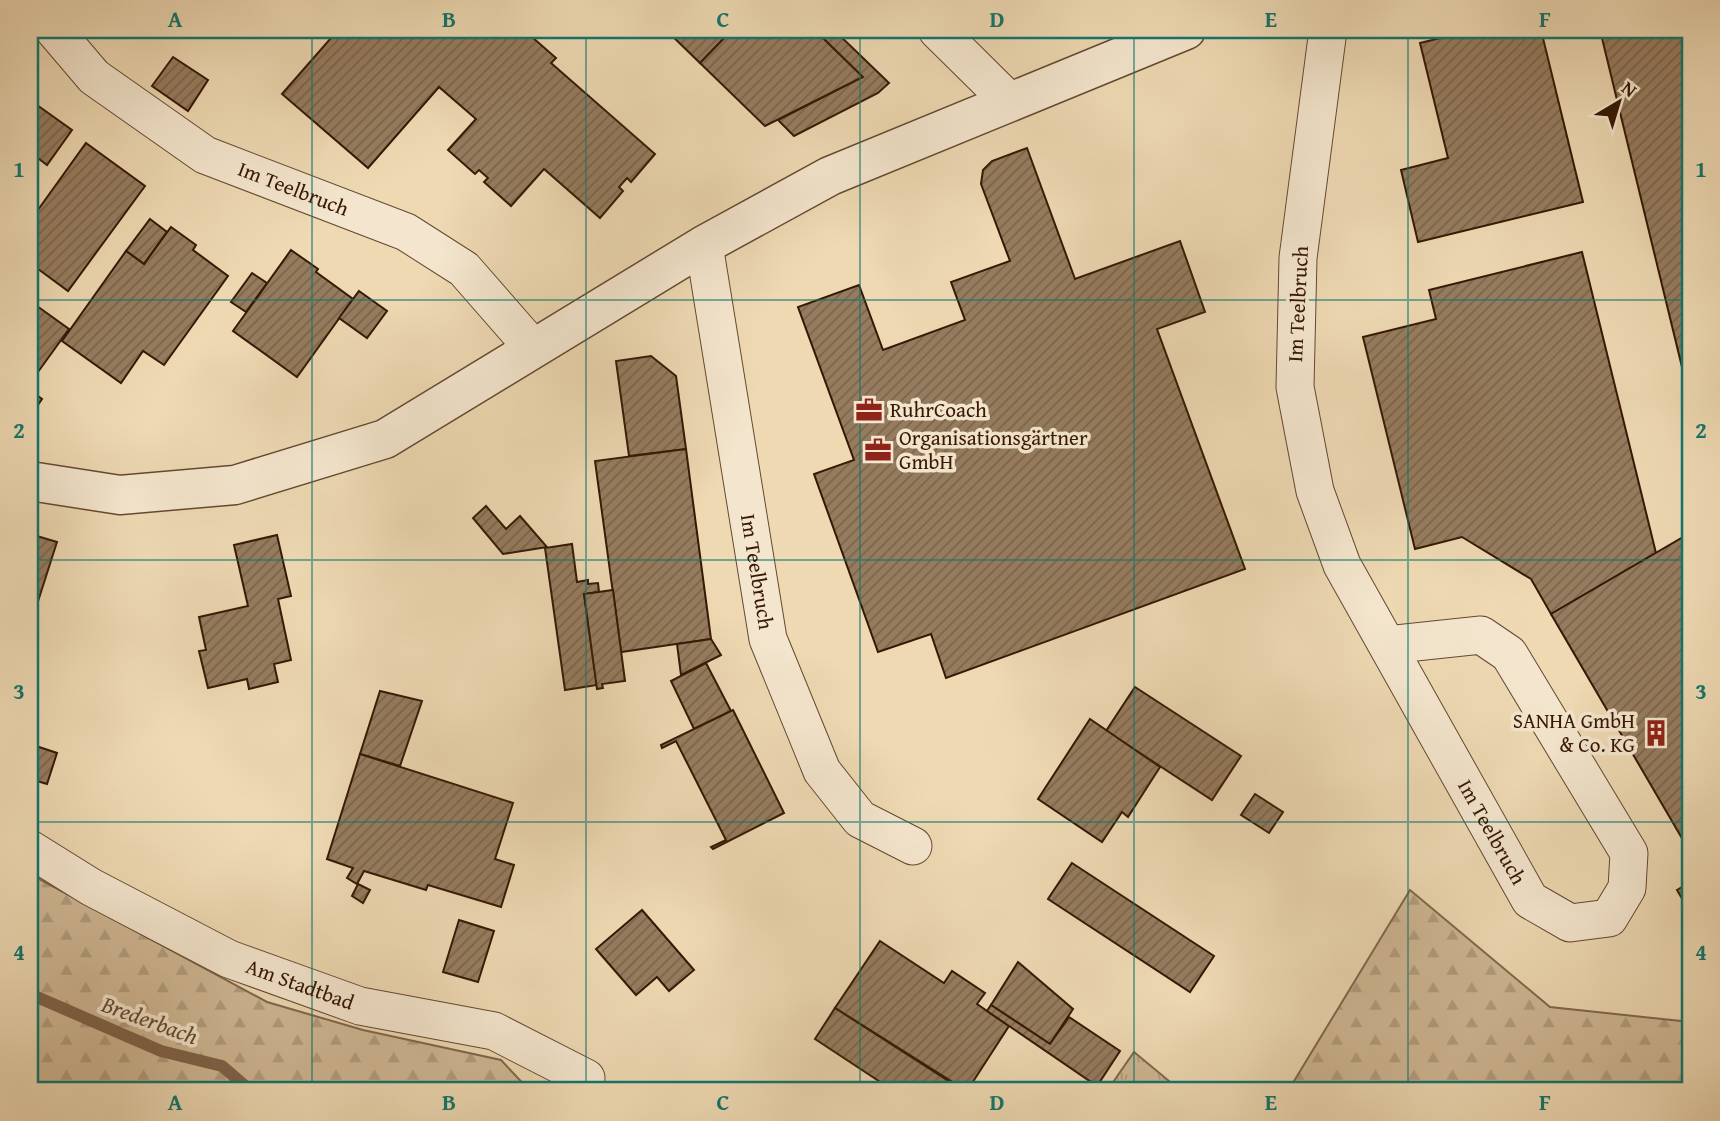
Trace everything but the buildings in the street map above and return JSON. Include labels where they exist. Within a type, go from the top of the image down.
[{"type":"street","name":"Im Teelbruch","points":[[54,30],[94,77],[205,155],[406,232],[464,269],[533,348]]},
{"type":"street","points":[[937,30],[1010,102]]},
{"type":"street","points":[[30,481],[120,495],[235,485],[385,439],[704,245],[830,176],[1186,30]]},
{"type":"street","name":"Im Teelbruch","points":[[1328,30],[1298,258],[1295,387],[1315,491],[1342,565],[1530,900],[1570,923],[1609,918],[1628,888],[1629,853],[1509,654],[1481,635],[1387,645]]},
{"type":"street","name":"Im Teelbruch","points":[[704,245],[768,639],[822,771],[860,820],[913,846]]},
{"type":"street","name":"Am Stadtbad","points":[[30,849],[91,887],[229,959],[360,1006],[494,1031],[586,1078]]},
{"type":"green space","points":[[30,874],[267,1002],[363,1030],[501,1060],[530,1091],[30,1091]]},
{"type":"green space","points":[[1410,890],[1550,1007],[1690,1022],[1690,1091],[1288,1091]]},
{"type":"green space","points":[[1134,1052],[1181,1091],[1107,1091]]},
{"type":"waterway","name":"Brederbach","points":[[30,994],[161,1051],[222,1066],[251,1091]]},
{"type":"place","name":"RuhrCoach","points":[[869,410]]},
{"type":"place","name":"Organisationsgärtner GmbH","points":[[878,450]]},
{"type":"place","name":"SANHA GmbH & Co. KG","points":[[1656,733]]}]
